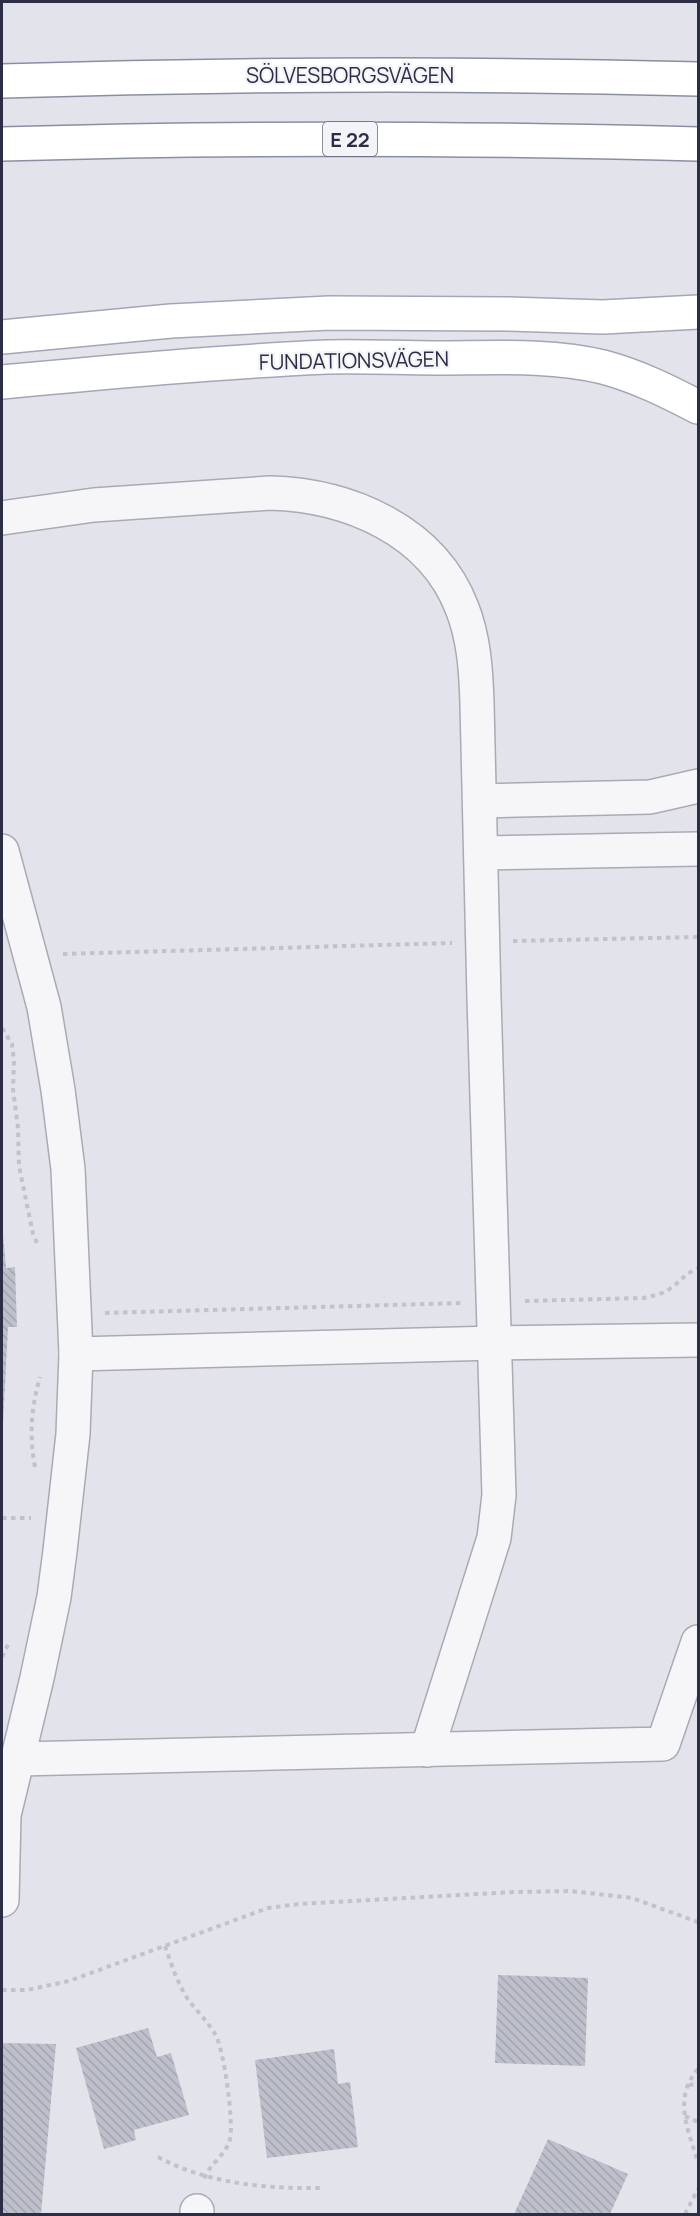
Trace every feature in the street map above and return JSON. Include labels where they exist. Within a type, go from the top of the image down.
[{"type":"main road","name":"SÖLVESBORGSVÄGEN","points":[[2,81],[315,74],[549,75],[699,79]]},
{"type":"main road","name":"E 22","points":[[2,144],[312,139],[539,140],[699,144]]},
{"type":"main road","points":[[2,337],[171,321],[329,313],[603,317],[699,312]]},
{"type":"main road","name":"FUNDATIONSVÄGEN","points":[[2,382],[171,366],[329,357],[501,358],[570,361],[601,367],[643,380],[699,407]]},
{"type":"lane","points":[[2,518],[94,505],[270,493],[297,493],[325,498],[375,517],[405,536],[432,558],[463,609],[471,636],[476,672],[499,1495],[494,1539],[427,1750]]},
{"type":"lane","points":[[481,801],[650,797],[699,786]]},
{"type":"lane","points":[[482,853],[699,849]]},
{"type":"lane","points":[[2,851],[44,1006],[68,1169],[76,1354],[73,1434],[54,1597],[4,1815],[2,1900]]},
{"type":"lane","points":[[76,1354],[699,1340]]},
{"type":"lane","points":[[18,1759],[663,1744],[699,1642]]},
{"type":"path","points":[[31,955],[699,937]]},
{"type":"path","points":[[2,1028],[12,1044],[13,1089],[20,1166],[33,1234],[42,1253]]},
{"type":"path","points":[[75,1314],[643,1298],[660,1294],[671,1288],[688,1272],[699,1268]]},
{"type":"path","points":[[36,1471],[31,1448],[30,1427],[32,1407],[43,1368]]},
{"type":"path","points":[[30,1529],[32,1510]]},
{"type":"path","points":[[2,1518],[31,1518]]},
{"type":"path","points":[[2,1657],[13,1636]]},
{"type":"path","points":[[2,1990],[27,1990],[69,1981],[268,1908],[299,1904],[571,1891],[632,1898],[699,1923]]},
{"type":"path","points":[[165,1946],[182,1990],[217,2035],[231,2122],[230,2139],[223,2155],[205,2176],[197,2213]]},
{"type":"path","points":[[699,2069],[692,2076],[685,2097],[685,2116],[690,2141],[699,2163]]},
{"type":"path","points":[[689,2085],[699,2084]]},
{"type":"path","points":[[685,2116],[699,2122]]},
{"type":"path","points":[[158,2157],[179,2168],[205,2176],[262,2187],[324,2188]]},
{"type":"path","points":[[685,2214],[699,2189]]},
{"type":"building","points":[[2,1234],[6,1268],[15,1267],[17,1327],[8,1327],[3,1425],[2,1425]]},
{"type":"building","points":[[498,1975],[588,1978],[585,2066],[495,2063]]},
{"type":"building","points":[[148,2028],[157,2057],[171,2053],[189,2115],[134,2130],[136,2140],[104,2149],[76,2048]]},
{"type":"building","points":[[2,2043],[56,2044],[41,2214],[2,2214]]},
{"type":"building","points":[[334,2049],[338,2084],[350,2082],[358,2147],[267,2158],[255,2060]]},
{"type":"building","points":[[548,2139],[628,2174],[610,2214],[514,2214]]}]
